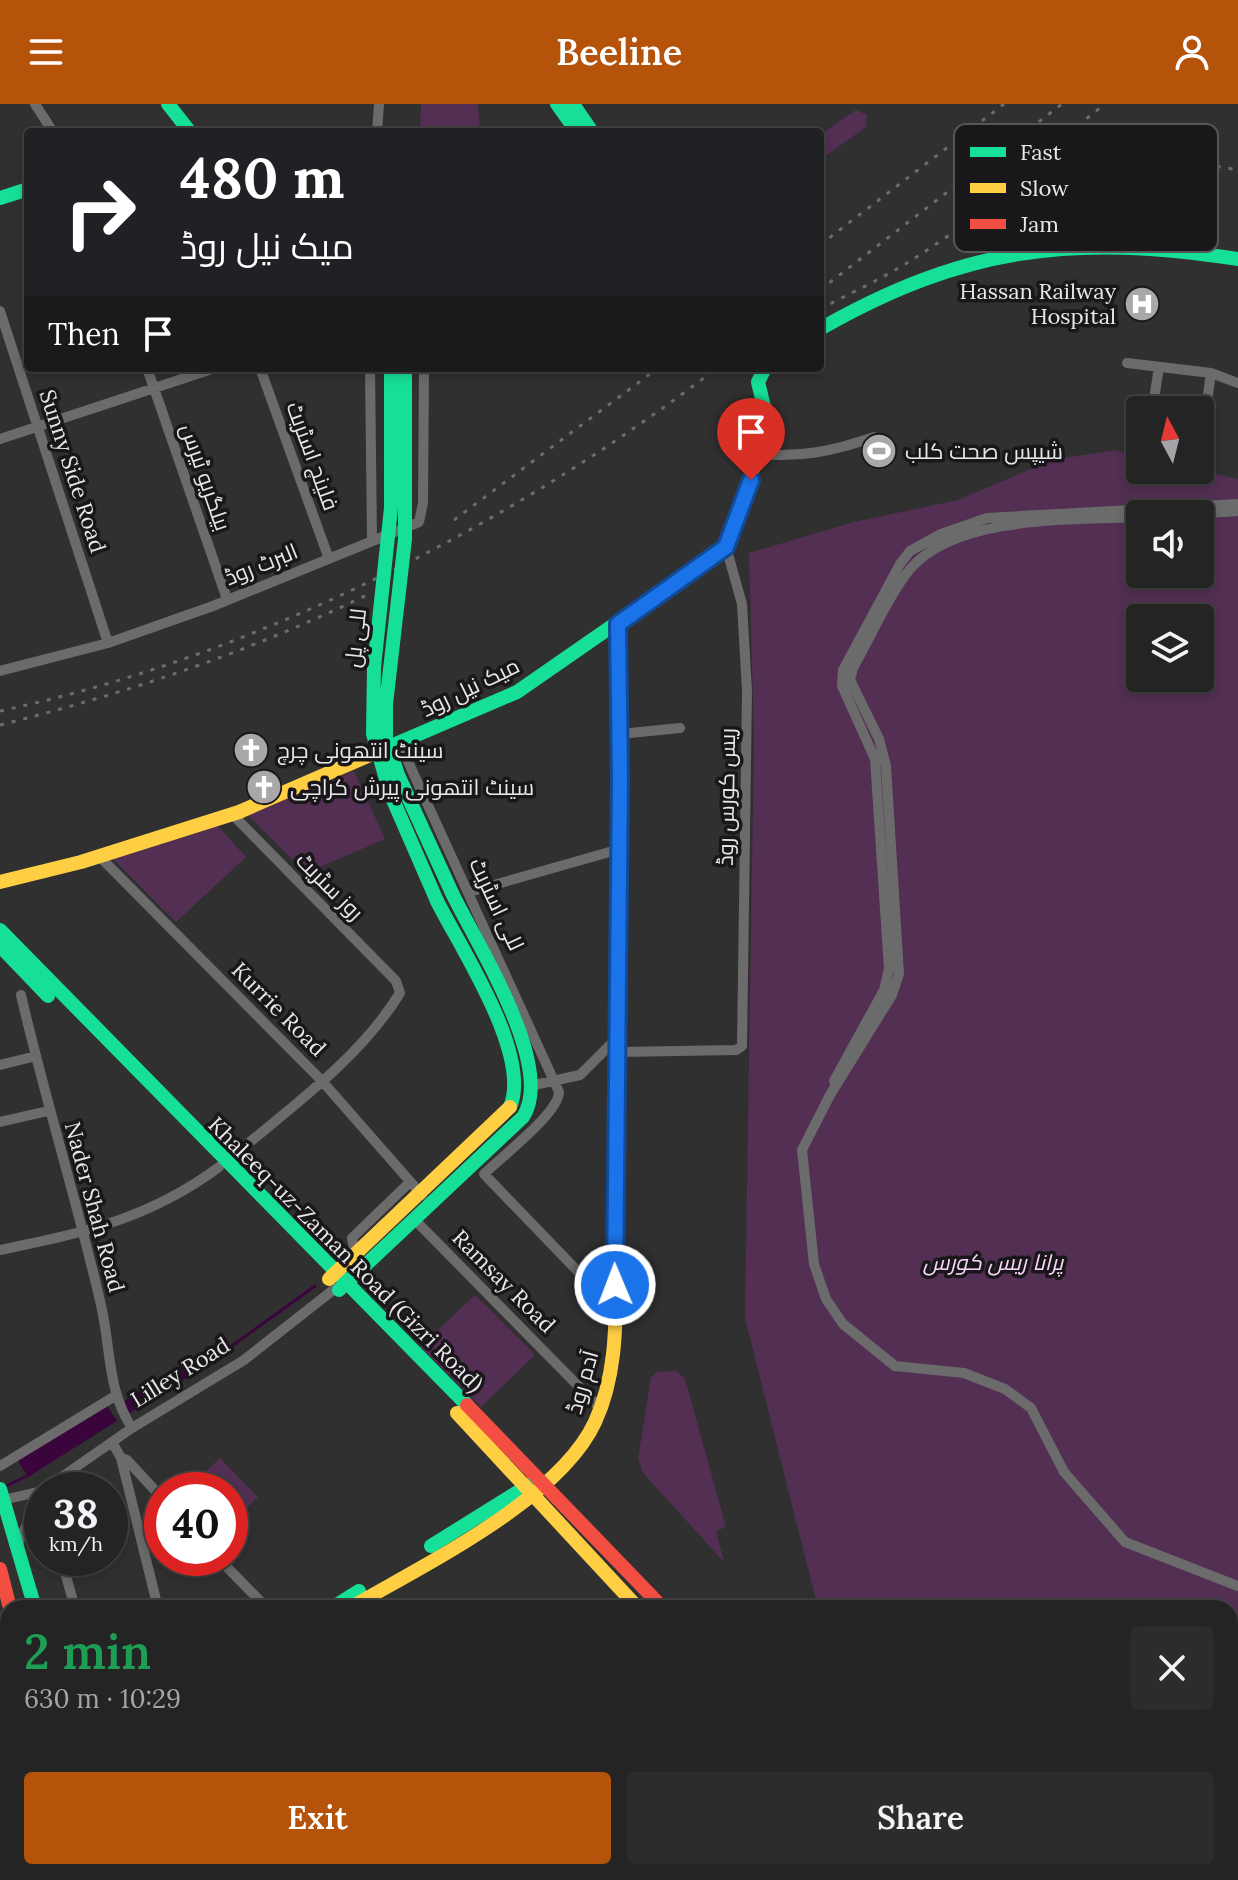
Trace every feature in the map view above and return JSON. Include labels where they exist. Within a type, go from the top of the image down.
[{"type":"main road","points":[[158,104],[176,128]]},
{"type":"main road","points":[[168,104],[187,128]]},
{"type":"main road","points":[[557,104],[574,128]]},
{"type":"main road","points":[[573,104],[589,128]]},
{"type":"main road","points":[[0,198],[24,190]]},
{"type":"main road","points":[[824,327],[910,279],[976,260],[1024,252]]},
{"type":"main road","points":[[1187,252],[1238,259]]},
{"type":"main road","name":"للی پل","points":[[391,372],[391,508],[374,667],[373,734],[390,793],[505,1044],[516,1088]]},
{"type":"main road","name":"للی پل","points":[[405,372],[405,539],[387,691],[386,738],[398,775],[524,1045],[534,1085]]},
{"type":"main road","points":[[726,547],[758,454],[764,407],[758,382],[763,372]]},
{"type":"main road","name":"میک نیل روڈ","points":[[0,882],[100,857],[232,814],[517,692],[726,547]]},
{"type":"main road","name":"آدم روڈ","points":[[538,1486],[560,1468],[588,1437],[600,1408],[614,1350],[619,1052],[618,624]]},
{"type":"main road","name":"Khaleeq-uz-Zaman Road (Gizri Road)","points":[[0,930],[187,1130]]},
{"type":"main road","name":"Khaleeq-uz-Zaman Road (Gizri Road)","points":[[0,946],[223,1164],[538,1486],[655,1600]]},
{"type":"main road","points":[[358,1296],[360,1259],[413,1218],[523,1117],[531,1105],[534,1085]]},
{"type":"main road","name":"Lilley Road","points":[[338,1282],[509,1110],[516,1088]]},
{"type":"main road","name":"Khaleeq-uz-Zaman Road (Gizri Road)","points":[[338,1282],[358,1296],[538,1486],[631,1600]]},
{"type":"main road","points":[[345,1600],[436,1543],[538,1486]]},
{"type":"main road","points":[[362,1600],[538,1486]]},
{"type":"main road","points":[[2,1494],[15,1549],[32,1600]]},
{"type":"main road","points":[[0,1569],[8,1600]]},
{"type":"street","points":[[35,104],[50,128]]},
{"type":"street","points":[[377,128],[379,104]]},
{"type":"street","name":"Sunny Side Road","points":[[0,311],[108,643]]},
{"type":"street","points":[[1127,363],[1211,373],[1238,383]]},
{"type":"street","points":[[1154,396],[1159,367]]},
{"type":"street","name":"بیلگریو ٹیرس","points":[[149,372],[227,599]]},
{"type":"street","points":[[0,439],[204,372]]},
{"type":"street","name":"فلینچ اسٹریٹ","points":[[261,372],[329,559]]},
{"type":"street","points":[[370,372],[372,539]]},
{"type":"street","name":"البرٹ روڈ","points":[[0,671],[108,643],[419,522],[424,372]]},
{"type":"street","points":[[1208,396],[1211,373]]},
{"type":"street","points":[[758,454],[831,452],[874,437]]},
{"type":"street","points":[[830,1095],[836,1076],[884,990],[889,969],[875,759],[842,686],[843,670],[900,564],[910,551],[941,534],[987,518],[1238,504]]},
{"type":"street","points":[[1214,513],[1238,511]]},
{"type":"street","points":[[1126,518],[1012,525],[971,534],[934,550],[911,568],[853,668],[850,680],[879,739],[886,766],[899,974],[892,995],[830,1095],[802,1150],[814,1264],[826,1299],[843,1324],[895,1366],[964,1373],[1005,1389],[1031,1408],[1064,1472],[1125,1542],[1238,1586]]},
{"type":"street","name":"ریس کورس روڈ","points":[[619,1052],[740,1049],[747,691],[742,604],[726,547]]},
{"type":"street","points":[[620,734],[680,728]]},
{"type":"street","name":"للی اسٹریٹ","points":[[400,744],[556,1082]]},
{"type":"street","name":"روز سٹریٹ","points":[[232,814],[399,986],[400,993],[388,1012],[322,1081]]},
{"type":"street","points":[[469,892],[620,849]]},
{"type":"street","name":"Kurrie Road","points":[[100,857],[322,1081],[422,1195]]},
{"type":"street","name":"Nader Shah Road","points":[[21,995],[48,1111],[102,1308],[117,1405],[132,1428]]},
{"type":"street","points":[[534,1085],[571,1079],[594,1064],[619,1036]]},
{"type":"street","points":[[0,1065],[36,1056]]},
{"type":"street","points":[[594,1064],[618,1072]]},
{"type":"street","points":[[0,1250],[82,1233],[140,1215],[189,1189],[223,1164],[322,1081]]},
{"type":"street","points":[[556,1082],[559,1099],[556,1105],[484,1174],[616,1311]]},
{"type":"street","points":[[0,1122],[48,1111]]},
{"type":"street","points":[[360,1259],[352,1238],[410,1182]]},
{"type":"street","name":"Ramsay Road","points":[[413,1218],[600,1408]]},
{"type":"street","name":"Lilley Road","points":[[69,1472],[132,1428],[244,1360],[338,1282]]},
{"type":"street","points":[[0,1466],[115,1396]]},
{"type":"street","points":[[112,1442],[121,1458],[156,1600]]},
{"type":"street","points":[[121,1458],[144,1480]]},
{"type":"street","name":"Lilley Road","points":[[2,1494],[24,1492]]},
{"type":"street","points":[[15,1549],[24,1530]]},
{"type":"street","points":[[66,1576],[73,1600]]},
{"type":"street","points":[[236,1576],[259,1600]]},
{"type":"green space","points":[[421,104],[478,104],[480,128],[420,128]]},
{"type":"green space","points":[[856,110],[867,115],[866,127],[824,157],[824,132]]},
{"type":"green space","name":"پرانا ریس کورس","points":[[1115,450],[1126,453],[1126,484],[1214,484],[1214,474],[1238,479],[1238,1600],[816,1600],[745,1318],[754,737],[749,553],[854,522],[958,500],[1052,460]]},
{"type":"green space","points":[[354,771],[385,839],[306,873],[248,815]]},
{"type":"green space","points":[[217,825],[246,857],[176,922],[113,859]]},
{"type":"green space","points":[[475,1295],[535,1355],[481,1407],[420,1347]]},
{"type":"green space","points":[[676,1371],[685,1379],[726,1527],[716,1531],[724,1562],[643,1473],[638,1459],[651,1378],[656,1372]]},
{"type":"green space","points":[[220,1458],[234,1472],[205,1472]]},
{"type":"green space","points":[[248,1487],[258,1497],[248,1507]]},
{"type":"shaded area","points":[[217,1343],[224,1355],[128,1414],[121,1403]]},
{"type":"shaded area","points":[[106,1404],[117,1421],[36,1472],[25,1472],[17,1459]]},
{"type":"waterway","points":[[222,1353],[315,1286]]},
{"type":"waterway","points":[[4,1487],[24,1477]]},
{"type":"railway","points":[[978,124],[1004,104]]},
{"type":"railway","points":[[1036,124],[1062,104]]},
{"type":"railway","points":[[1080,124],[1105,104]]},
{"type":"railway","points":[[824,242],[954,142]]},
{"type":"railway","points":[[1218,167],[1238,170]]},
{"type":"railway","points":[[824,287],[954,187]]},
{"type":"railway","points":[[824,307],[896,269],[954,232]]},
{"type":"railway","points":[[454,520],[653,372]]},
{"type":"railway","points":[[0,711],[95,687],[190,657],[284,620],[377,578],[467,531],[554,480],[638,426],[712,372]]},
{"type":"railway","points":[[0,725],[189,669],[281,634],[371,593]]},
{"type":"traffic: fast","points":[[168,104],[187,128]]},
{"type":"traffic: fast","points":[[557,104],[574,128]]},
{"type":"traffic: fast","points":[[573,104],[589,128]]},
{"type":"traffic: fast","points":[[0,198],[24,190]]},
{"type":"traffic: fast","points":[[824,327],[873,301],[924,280],[973,264],[1039,252]]},
{"type":"traffic: fast","points":[[1186,252],[1238,259]]},
{"type":"traffic: fast","points":[[391,372],[391,508],[374,667],[373,734],[390,793],[437,901]]},
{"type":"traffic: fast","points":[[405,372],[405,539],[386,704],[386,738],[398,775],[452,893]]},
{"type":"traffic: fast","points":[[370,755],[517,692],[726,547],[758,454],[764,407],[758,382],[763,372]]},
{"type":"traffic: fast","points":[[616,1284],[618,624]]},
{"type":"traffic: fast","points":[[339,1290],[523,1117],[530,1095],[529,1068],[509,1005],[452,893]]},
{"type":"traffic: fast","points":[[437,901],[491,1002],[503,1032],[514,1085],[510,1107]]},
{"type":"traffic: fast","points":[[0,930],[467,1405]]},
{"type":"traffic: fast","points":[[0,946],[48,996]]},
{"type":"traffic: fast","points":[[431,1546],[532,1483]]},
{"type":"traffic: fast","points":[[0,1489],[33,1600]]},
{"type":"traffic: fast","points":[[345,1600],[359,1591]]},
{"type":"traffic: slow","points":[[0,882],[81,862],[239,812],[370,755]]},
{"type":"traffic: slow","points":[[329,1279],[510,1107]]},
{"type":"traffic: slow","points":[[364,1600],[450,1551],[521,1504],[552,1478],[577,1451],[595,1422],[607,1389],[615,1337],[616,1284]]},
{"type":"traffic: slow","points":[[457,1413],[631,1600]]},
{"type":"traffic: jam","points":[[467,1405],[655,1600]]},
{"type":"traffic: jam","points":[[0,1569],[8,1600]]},
{"type":"place","name":"Hassan Railway Hospital","points":[[1142,304]]},
{"type":"place","name":"شیپس صحت کلب","points":[[879,451]]},
{"type":"place","name":"سینٹ انتھونی چرچ","points":[[251,750]]},
{"type":"place","name":"سینٹ انتھونی پیرش کراچی","points":[[264,787]]},
{"type":"route","points":[[615,1285],[619,1036],[618,624],[726,547],[751,480]]}]
